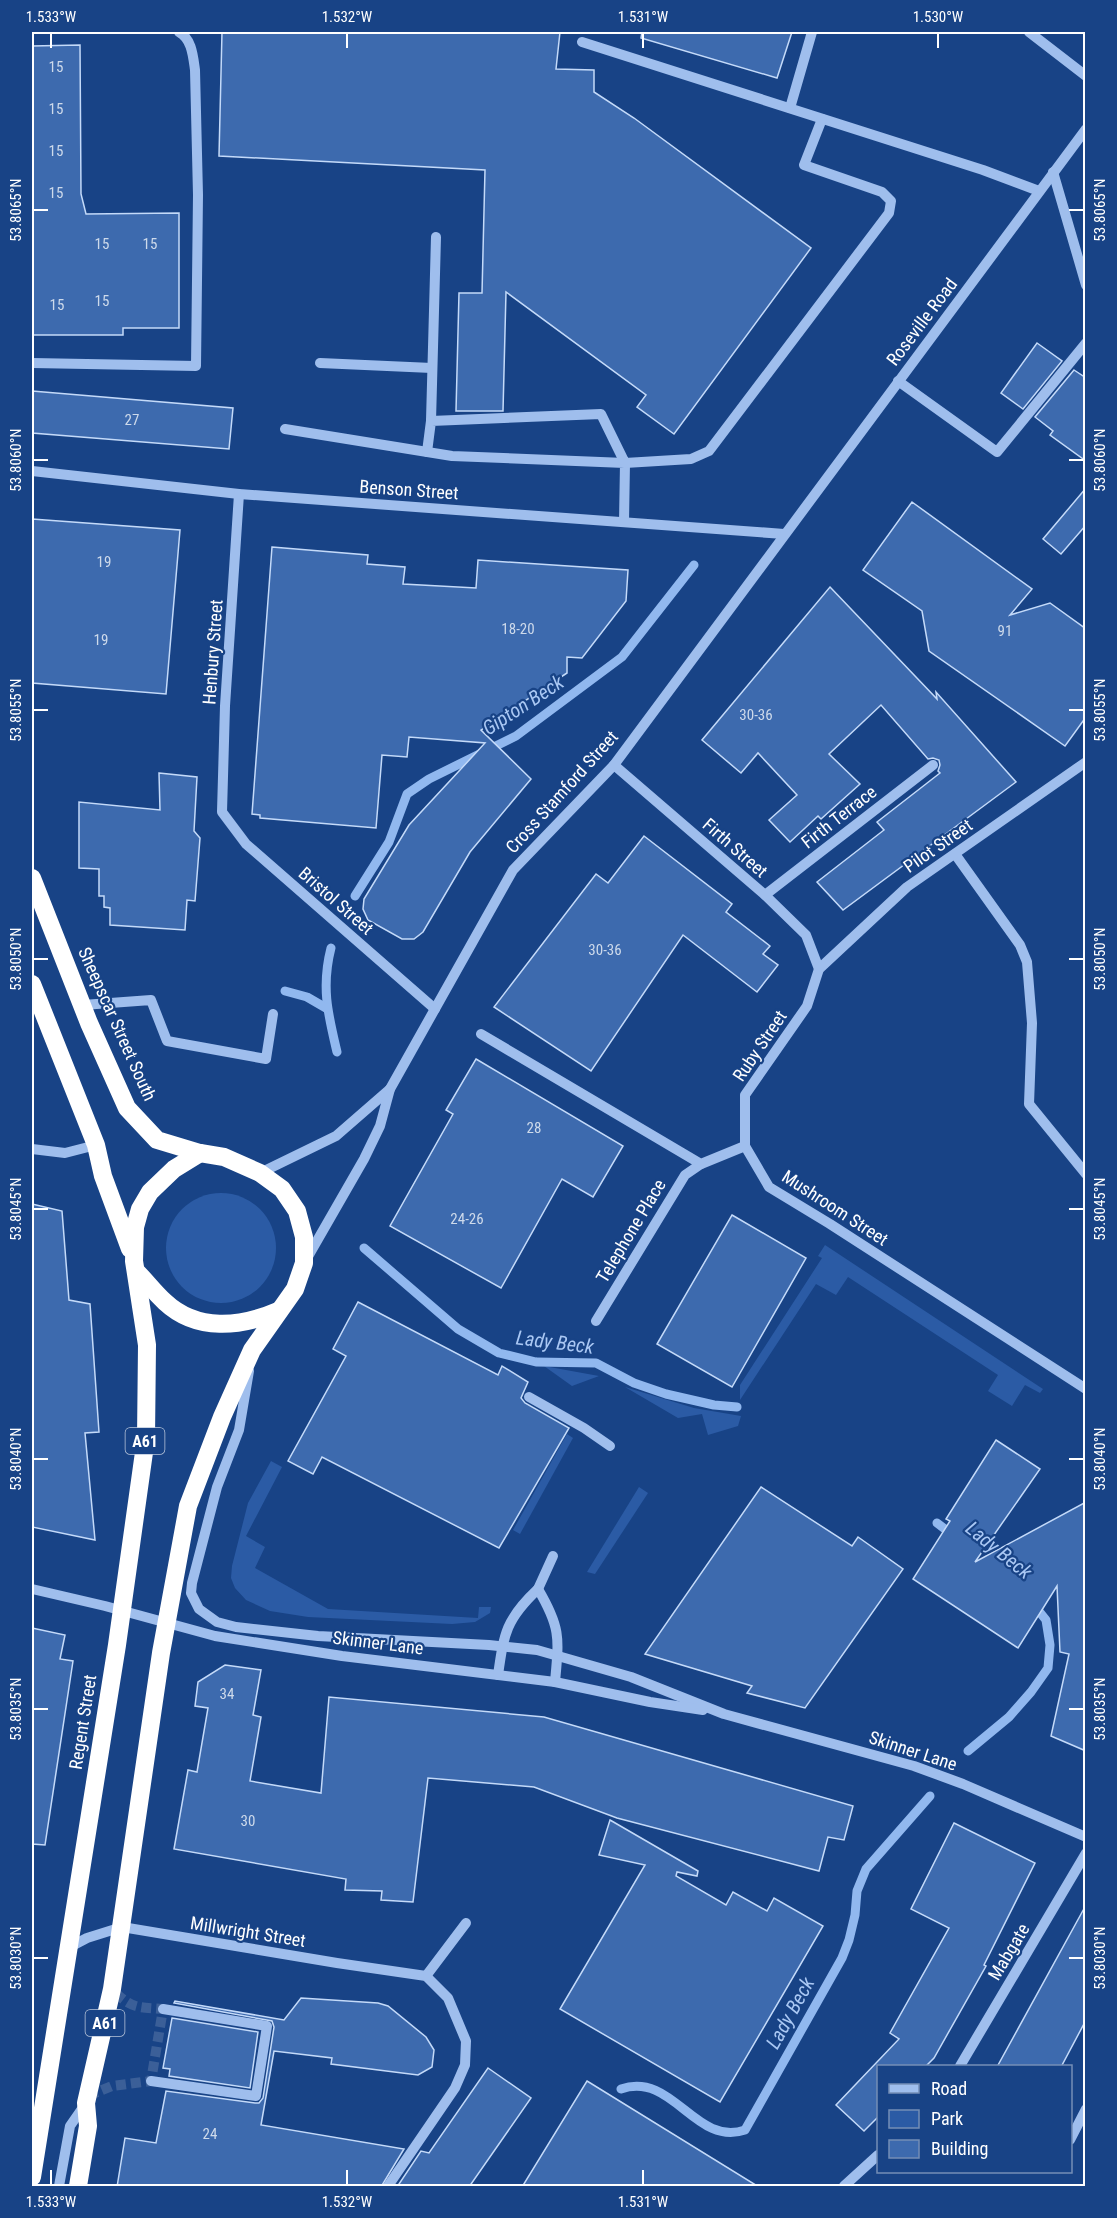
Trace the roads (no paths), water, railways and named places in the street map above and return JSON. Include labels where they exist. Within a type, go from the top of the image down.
[{"type":"highway","name":"Sheepscar Street South","points":[[32,878],[127,1108],[157,1140],[200,1153]]},
{"type":"highway","name":"A61","points":[[32,984],[96,1145],[103,1176],[135,1266]]},
{"type":"highway","points":[[200,1153],[224,1157],[260,1173],[282,1189],[297,1211],[304,1237],[304,1263],[295,1289],[278,1311],[254,1321],[234,1324],[206,1323],[187,1317],[166,1304],[135,1266],[135,1227],[140,1209],[150,1192],[174,1169],[200,1153]]},
{"type":"highway","name":"Regent Street","points":[[32,2177],[122,1611],[146,1438],[147,1345],[135,1266]]},
{"type":"highway","name":"A61","points":[[78,2187],[88,2126],[86,2103],[112,1989],[166,1622],[188,1506],[222,1417],[252,1350],[278,1311]]},
{"type":"street","points":[[32,363],[196,366],[198,195],[195,70],[192,49],[183,33],[179,32]]},
{"type":"street","points":[[790,108],[812,32]]},
{"type":"street","points":[[1029,32],[1086,76]]},
{"type":"street","points":[[582,42],[983,170],[1039,191]]},
{"type":"street","points":[[285,429],[452,456],[625,463],[700,457],[709,451],[889,213],[891,201],[882,192],[804,165],[822,119]]},
{"type":"street","name":"Roseville Road","points":[[784,534],[1053,172],[1082,143],[1086,129]]},
{"type":"street","points":[[1053,172],[1086,285]]},
{"type":"street","points":[[427,452],[436,237]]},
{"type":"street","points":[[898,381],[997,452],[1086,343]]},
{"type":"street","points":[[320,363],[432,368]]},
{"type":"street","points":[[430,421],[601,414],[625,463],[624,522]]},
{"type":"street","name":"Benson Street","points":[[32,471],[239,494],[784,534]]},
{"type":"street","name":"Henbury Street","points":[[222,813],[225,706],[239,494]]},
{"type":"street","name":"Cross Stamford Street","points":[[304,1263],[364,1159],[380,1126],[390,1089],[513,870],[614,765],[784,534]]},
{"type":"street","name":"Pilot Street","points":[[819,969],[907,887],[1086,762]]},
{"type":"street","name":"Firth Street","points":[[614,765],[765,895],[806,935],[819,969]]},
{"type":"street","name":"Firth Terrace","points":[[765,895],[933,765]]},
{"type":"street","name":"Bristol Street","points":[[222,813],[246,844],[435,1009]]},
{"type":"street","points":[[955,854],[1020,945],[1027,962],[1032,1023],[1029,1104],[1086,1174]]},
{"type":"street","name":"Ruby Street","points":[[745,1146],[746,1095],[807,1006],[819,969]]},
{"type":"street","points":[[83,1005],[151,1000],[166,1041],[266,1059],[273,1014]]},
{"type":"street","points":[[481,1034],[701,1164],[745,1146]]},
{"type":"street","name":"Cross Stamford Street","points":[[260,1173],[336,1136],[390,1089]]},
{"type":"street","points":[[32,1149],[65,1153],[96,1145]]},
{"type":"street","name":"Mushroom Street","points":[[745,1146],[769,1187],[1086,1389]]},
{"type":"street","name":"Telephone Place","points":[[596,1321],[685,1175],[701,1164]]},
{"type":"street","name":"Skinner Lane","points":[[252,1350],[239,1430],[217,1487],[192,1583],[191,1593],[199,1609],[217,1622],[236,1627],[318,1636],[537,1650],[631,1677],[724,1713],[914,1766],[963,1784],[1086,1837]]},
{"type":"street","points":[[529,1397],[584,1428],[610,1446]]},
{"type":"street","points":[[498,1675],[504,1637],[514,1614],[538,1589],[553,1556]]},
{"type":"street","name":"Skinner Lane","points":[[32,1589],[227,1638],[342,1656],[555,1682],[650,1702],[724,1713]]},
{"type":"street","points":[[538,1589],[555,1621],[558,1656],[555,1682]]},
{"type":"street","name":"Mabgate","points":[[961,2065],[1086,1853]]},
{"type":"street","points":[[388,2187],[455,2088],[465,2065],[466,2041],[448,1998],[426,1976],[466,1923]]},
{"type":"street","name":"Millwright Street","points":[[68,1948],[87,1938],[122,1927],[327,1962],[426,1976]]},
{"type":"street","points":[[151,2081],[256,2096],[267,2026],[163,2009]]},
{"type":"street","points":[[59,2187],[70,2126],[86,2103]]},
{"type":"street","points":[[1072,2138],[1086,2109]]},
{"type":"street","points":[[844,2187],[877,2157]]},
{"type":"waterway","name":"Gipton Beck","points":[[355,896],[389,842],[407,794],[429,779],[516,736],[622,657],[694,565]]},
{"type":"waterway","name":"Gipton Beck","points":[[331,948],[326,988],[337,1052]]},
{"type":"waterway","points":[[285,991],[307,997],[326,1008]]},
{"type":"waterway","name":"Lady Beck","points":[[364,1248],[458,1329],[499,1353],[536,1362],[596,1363],[634,1383],[666,1394],[714,1405],[737,1407]]},
{"type":"waterway","name":"Lady Beck","points":[[937,1523],[954,1536]]},
{"type":"waterway","name":"Lady Beck","points":[[968,1751],[1009,1717],[1048,1668],[1050,1645],[1046,1620],[1034,1605]]},
{"type":"waterway","name":"Lady Beck","points":[[621,2089],[639,2086],[655,2090],[712,2128],[727,2132],[745,2130],[842,1958],[855,1915],[857,1891],[866,1869],[930,1796]]},
{"type":"tunnel","points":[[88,2096],[112,2086],[151,2081],[163,2009],[135,2006],[112,1989]]}]
